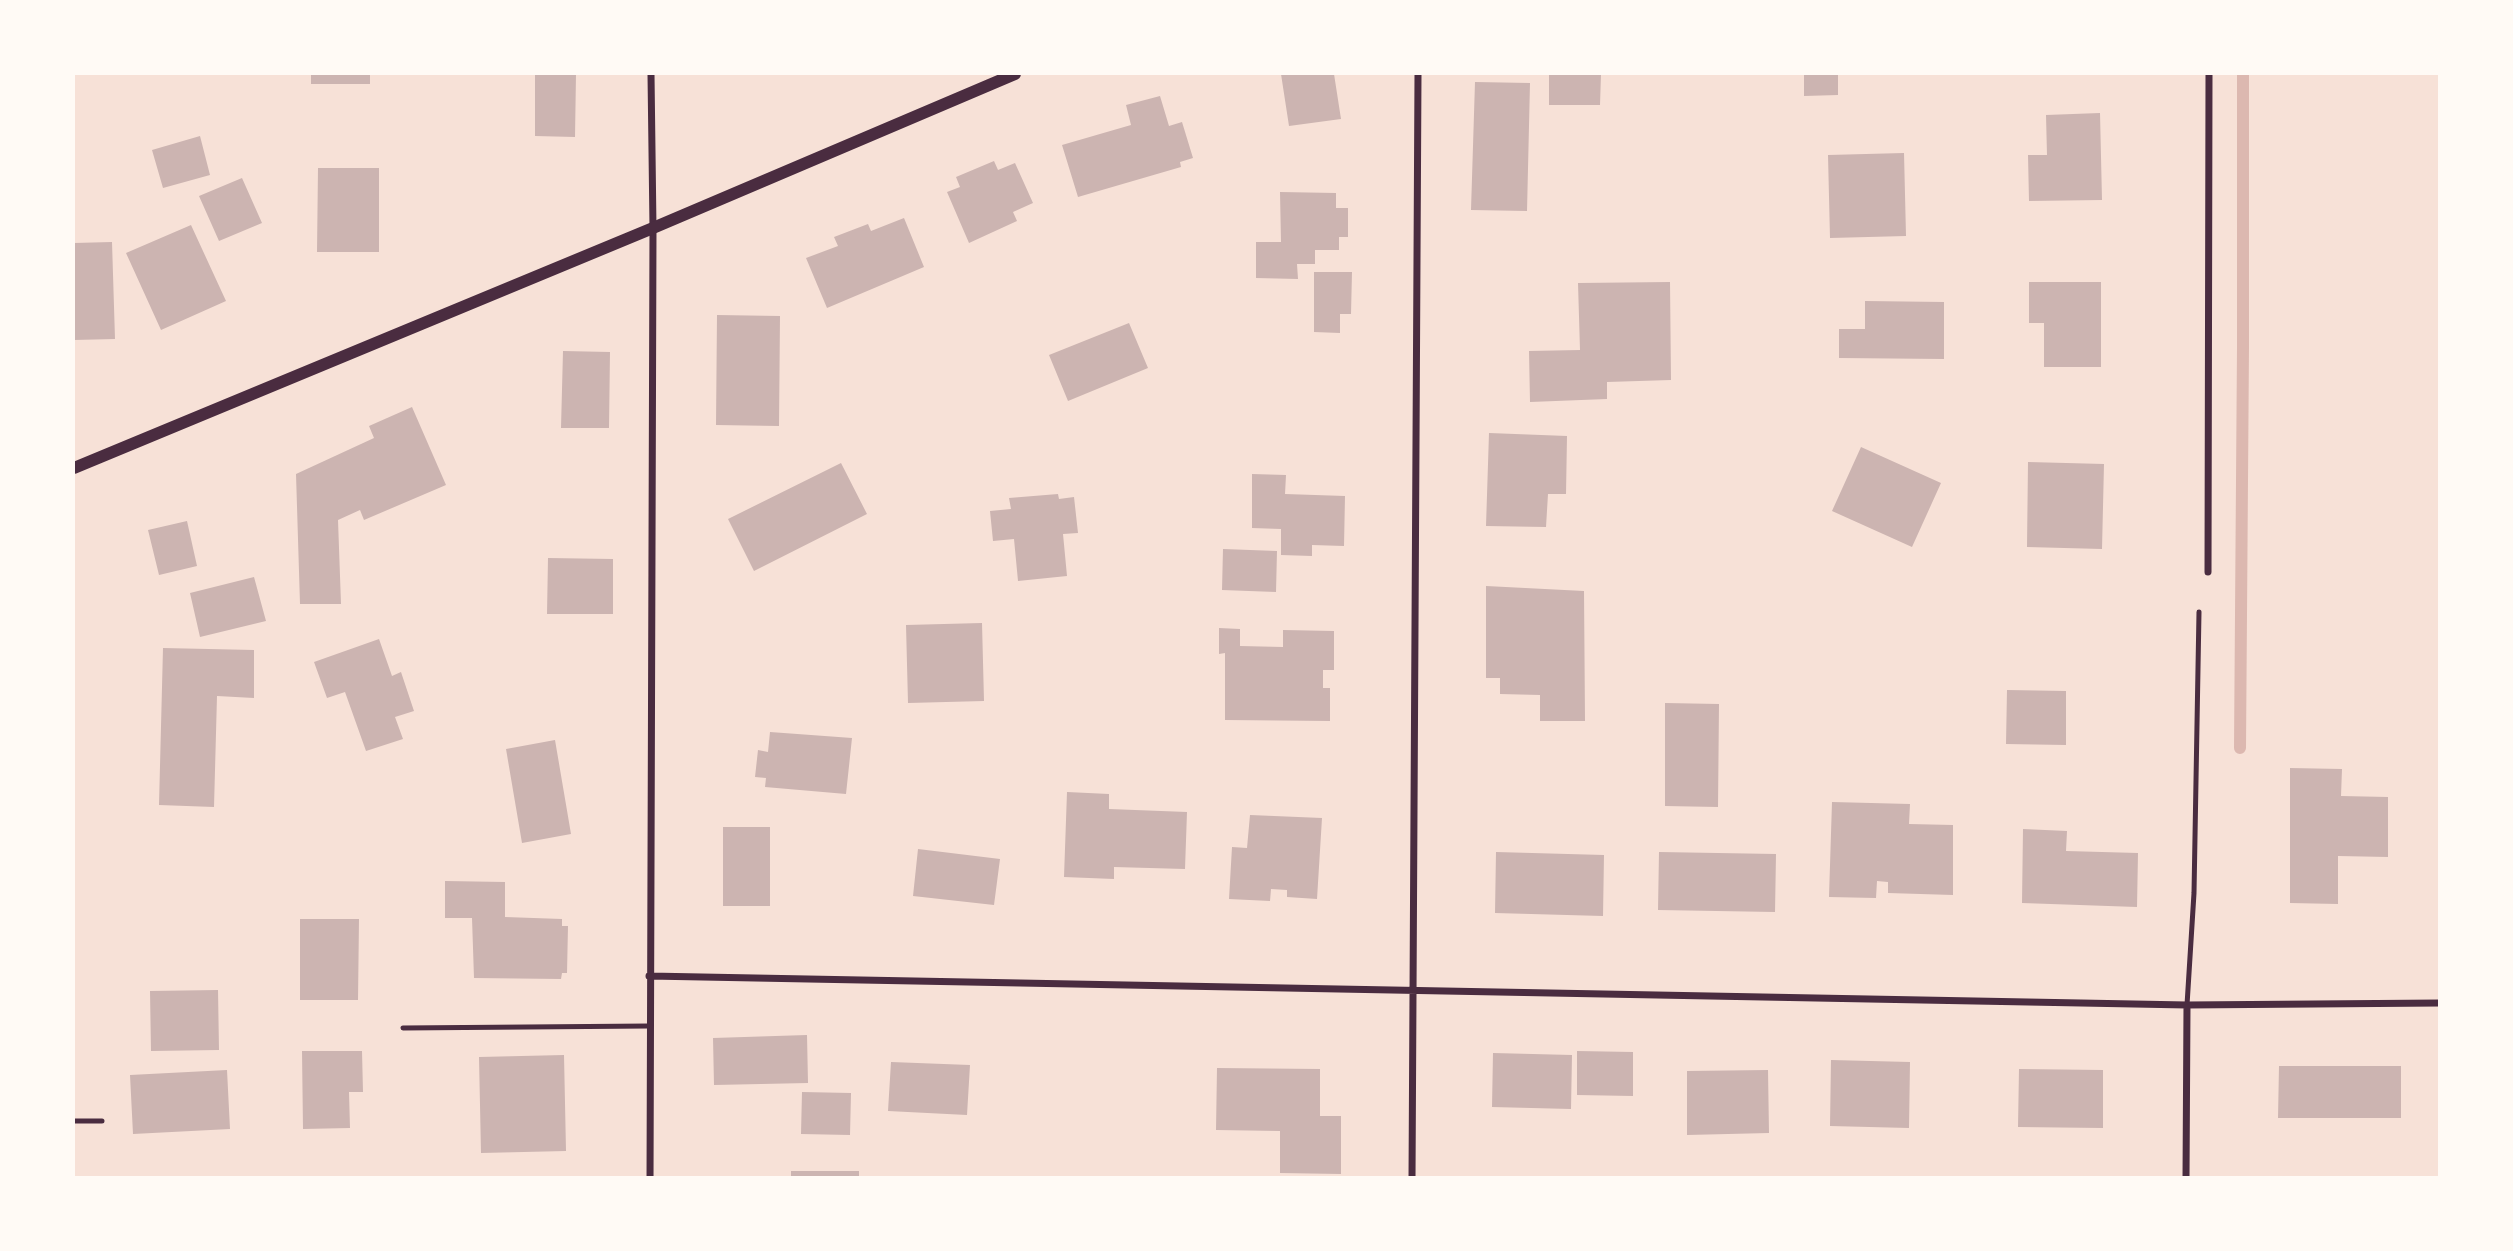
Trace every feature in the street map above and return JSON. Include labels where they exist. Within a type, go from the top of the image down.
[{"type":"street","points":[[650,1178],[653,228],[651,74]]},
{"type":"street","points":[[74,468],[653,228],[1015,74]]},
{"type":"street","points":[[1412,1178],[1418,74]]},
{"type":"street","points":[[2208,572],[2210,74]]},
{"type":"street","points":[[649,976],[2187,1005],[2440,1003]]},
{"type":"street","points":[[2186,1178],[2187,1005]]},
{"type":"lane","points":[[2187,1005],[2194,893],[2199,612]]},
{"type":"lane","points":[[403,1028],[649,1026]]},
{"type":"lane","points":[[74,1121],[102,1121]]},
{"type":"building","points":[[311,74],[370,74],[370,84],[311,84]]},
{"type":"building","points":[[535,74],[576,74],[575,137],[535,136]]},
{"type":"building","points":[[1281,74],[1334,74],[1341,119],[1289,126]]},
{"type":"building","points":[[1549,74],[1601,74],[1600,105],[1549,105]]},
{"type":"building","points":[[1804,74],[1838,74],[1838,95],[1804,96]]},
{"type":"building","points":[[1475,82],[1530,83],[1527,211],[1471,210]]},
{"type":"building","points":[[1160,96],[1169,126],[1182,122],[1193,158],[1180,162],[1181,167],[1078,197],[1062,145],[1131,125],[1126,105]]},
{"type":"building","points":[[2100,113],[2102,200],[2029,201],[2028,155],[2047,155],[2046,115]]},
{"type":"building","points":[[200,136],[210,175],[163,188],[152,150]]},
{"type":"building","points":[[1904,153],[1906,236],[1830,238],[1828,155]]},
{"type":"building","points":[[994,161],[998,170],[1015,163],[1033,203],[1013,212],[1017,221],[969,243],[947,192],[960,187],[956,177]]},
{"type":"building","points":[[318,168],[379,168],[379,252],[317,252]]},
{"type":"building","points":[[242,178],[262,223],[219,241],[199,196]]},
{"type":"building","points":[[1280,192],[1336,193],[1336,208],[1348,208],[1348,237],[1339,237],[1339,250],[1315,250],[1315,264],[1297,264],[1298,279],[1256,278],[1256,242],[1281,242]]},
{"type":"building","points":[[904,218],[924,267],[827,308],[806,258],[838,246],[834,237],[868,224],[871,231]]},
{"type":"building","points":[[191,225],[226,301],[161,330],[126,253]]},
{"type":"building","points":[[112,242],[115,339],[74,340],[74,243]]},
{"type":"building","points":[[1314,272],[1352,272],[1351,314],[1340,314],[1340,333],[1314,332]]},
{"type":"building","points":[[1670,282],[1671,380],[1607,382],[1607,399],[1530,402],[1529,351],[1580,350],[1578,283]]},
{"type":"building","points":[[2029,282],[2101,282],[2101,367],[2044,367],[2044,323],[2029,323]]},
{"type":"building","points":[[1865,301],[1944,302],[1944,359],[1839,358],[1839,329],[1865,329]]},
{"type":"building","points":[[717,315],[780,316],[779,426],[716,425]]},
{"type":"building","points":[[1129,323],[1148,368],[1068,401],[1049,355]]},
{"type":"building","points":[[563,351],[610,352],[609,428],[561,428]]},
{"type":"building","points":[[412,407],[446,485],[364,520],[360,510],[338,520],[341,604],[300,604],[296,474],[374,438],[369,426]]},
{"type":"building","points":[[1489,433],[1567,436],[1566,494],[1548,494],[1546,527],[1486,526]]},
{"type":"building","points":[[1861,447],[1941,483],[1912,547],[1832,511]]},
{"type":"building","points":[[2028,462],[2104,464],[2102,549],[2027,547]]},
{"type":"building","points":[[841,463],[867,514],[754,571],[728,519]]},
{"type":"building","points":[[1252,474],[1286,475],[1285,494],[1345,496],[1344,546],[1312,545],[1312,556],[1281,555],[1281,529],[1252,528]]},
{"type":"building","points":[[1058,494],[1059,499],[1074,497],[1078,533],[1063,534],[1067,576],[1018,581],[1014,539],[993,541],[990,511],[1011,509],[1009,498]]},
{"type":"building","points":[[187,521],[197,566],[159,575],[148,530]]},
{"type":"building","points":[[1223,549],[1277,551],[1276,592],[1222,590]]},
{"type":"building","points":[[548,558],[613,559],[613,614],[547,614]]},
{"type":"building","points":[[254,577],[266,621],[200,637],[190,593]]},
{"type":"building","points":[[1486,586],[1584,591],[1585,721],[1540,721],[1540,695],[1500,694],[1500,678],[1486,678]]},
{"type":"building","points":[[982,623],[984,701],[908,703],[906,625]]},
{"type":"building","points":[[1219,628],[1240,629],[1240,646],[1283,647],[1283,630],[1334,631],[1334,670],[1323,670],[1323,688],[1330,688],[1330,721],[1225,720],[1225,653],[1219,654]]},
{"type":"building","points":[[379,639],[392,676],[401,672],[414,711],[395,717],[403,739],[366,751],[345,692],[327,698],[314,662]]},
{"type":"building","points":[[163,648],[254,650],[254,698],[217,696],[214,807],[159,805]]},
{"type":"building","points":[[2007,690],[2066,691],[2066,745],[2006,744]]},
{"type":"building","points":[[1665,703],[1719,704],[1718,807],[1665,806]]},
{"type":"building","points":[[770,732],[852,738],[846,794],[765,787],[766,778],[755,777],[758,750],[768,752]]},
{"type":"building","points":[[555,740],[571,834],[522,843],[506,749]]},
{"type":"building","points":[[2290,768],[2342,769],[2341,796],[2388,797],[2388,857],[2338,856],[2338,904],[2290,903]]},
{"type":"building","points":[[1067,792],[1109,794],[1109,809],[1187,812],[1185,869],[1114,867],[1114,879],[1064,877]]},
{"type":"building","points":[[1832,802],[1910,804],[1909,824],[1953,825],[1953,895],[1888,893],[1888,882],[1877,881],[1876,898],[1829,897]]},
{"type":"building","points":[[1250,815],[1322,818],[1317,899],[1287,897],[1287,890],[1271,889],[1270,901],[1229,899],[1232,847],[1247,848]]},
{"type":"building","points":[[723,827],[770,827],[770,906],[723,906]]},
{"type":"building","points":[[2023,829],[2067,831],[2066,851],[2138,853],[2137,907],[2022,903]]},
{"type":"building","points":[[918,849],[1000,859],[994,905],[913,896]]},
{"type":"building","points":[[1496,852],[1604,855],[1603,916],[1495,913]]},
{"type":"building","points":[[1659,852],[1776,854],[1775,912],[1658,910]]},
{"type":"building","points":[[445,881],[505,882],[505,917],[562,919],[562,926],[568,926],[567,973],[562,973],[561,979],[474,978],[472,918],[445,918]]},
{"type":"building","points":[[300,919],[359,919],[358,1000],[300,1000]]},
{"type":"building","points":[[218,990],[219,1050],[151,1051],[150,991]]},
{"type":"building","points":[[807,1035],[808,1083],[714,1085],[713,1038]]},
{"type":"building","points":[[302,1051],[362,1051],[363,1092],[349,1092],[350,1128],[303,1129]]},
{"type":"building","points":[[1577,1051],[1633,1052],[1633,1096],[1577,1095]]},
{"type":"building","points":[[1493,1053],[1572,1055],[1571,1109],[1492,1107]]},
{"type":"building","points":[[564,1055],[566,1151],[481,1153],[479,1057]]},
{"type":"building","points":[[1831,1060],[1910,1062],[1909,1128],[1830,1126]]},
{"type":"building","points":[[891,1062],[970,1065],[967,1115],[888,1111]]},
{"type":"building","points":[[2279,1066],[2401,1066],[2401,1118],[2278,1118]]},
{"type":"building","points":[[1217,1068],[1320,1069],[1320,1116],[1341,1116],[1341,1174],[1280,1173],[1280,1131],[1216,1130]]},
{"type":"building","points":[[2019,1069],[2103,1070],[2103,1128],[2018,1127]]},
{"type":"building","points":[[227,1070],[230,1129],[133,1134],[130,1075]]},
{"type":"building","points":[[1768,1070],[1769,1133],[1687,1135],[1687,1071]]},
{"type":"building","points":[[802,1092],[851,1093],[850,1135],[801,1134]]},
{"type":"building","points":[[791,1171],[859,1171],[859,1178],[791,1178]]},
{"type":"waterway","points":[[2240,748],[2243,74]]}]
